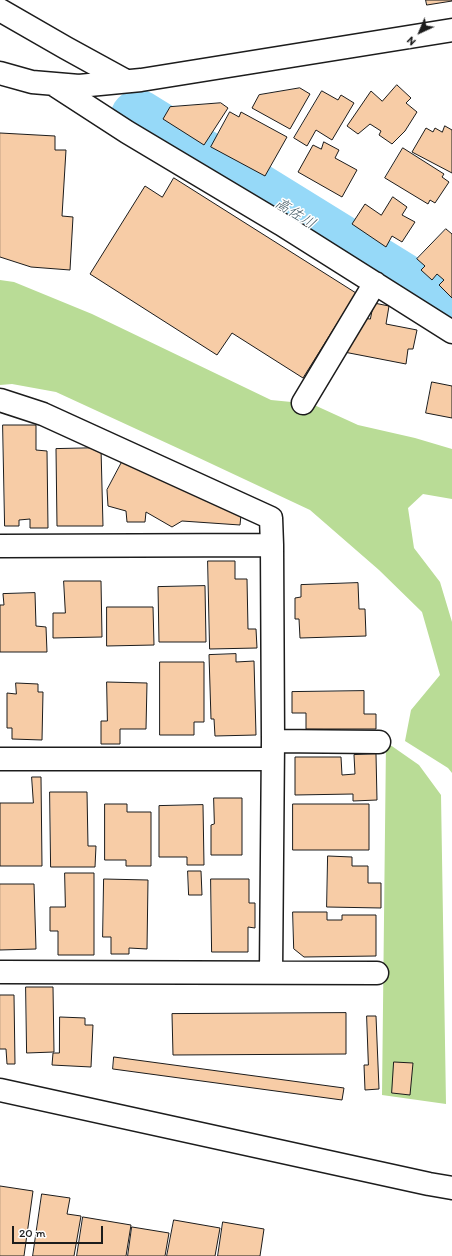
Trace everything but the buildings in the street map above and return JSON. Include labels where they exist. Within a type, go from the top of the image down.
[{"type":"street","points":[[0,10],[126,81]]},
{"type":"street","points":[[0,73],[32,82],[79,86],[141,80],[452,30]]},
{"type":"street","points":[[53,84],[127,132],[281,224],[452,332]]},
{"type":"street","points":[[303,403],[375,283]]},
{"type":"street","points":[[0,400],[43,414],[271,518],[273,750],[270,972]]},
{"type":"street","points":[[0,546],[272,545]]},
{"type":"street","points":[[0,759],[273,750],[379,742]]},
{"type":"street","points":[[0,972],[377,973]]},
{"type":"street","points":[[0,1090],[452,1188]]},
{"type":"green space","points":[[0,280],[14,282],[92,314],[271,400],[312,404],[358,425],[415,438],[452,449],[452,499],[423,494],[408,508],[414,548],[440,582],[452,622],[452,773],[448,768],[405,741],[411,710],[440,675],[422,612],[379,570],[310,510],[56,392],[12,384],[0,385]]},
{"type":"green space","points":[[386,742],[419,765],[441,795],[446,1104],[382,1095]]},
{"type":"waterway","name":"高佐川","points":[[138,117],[452,311]]}]
